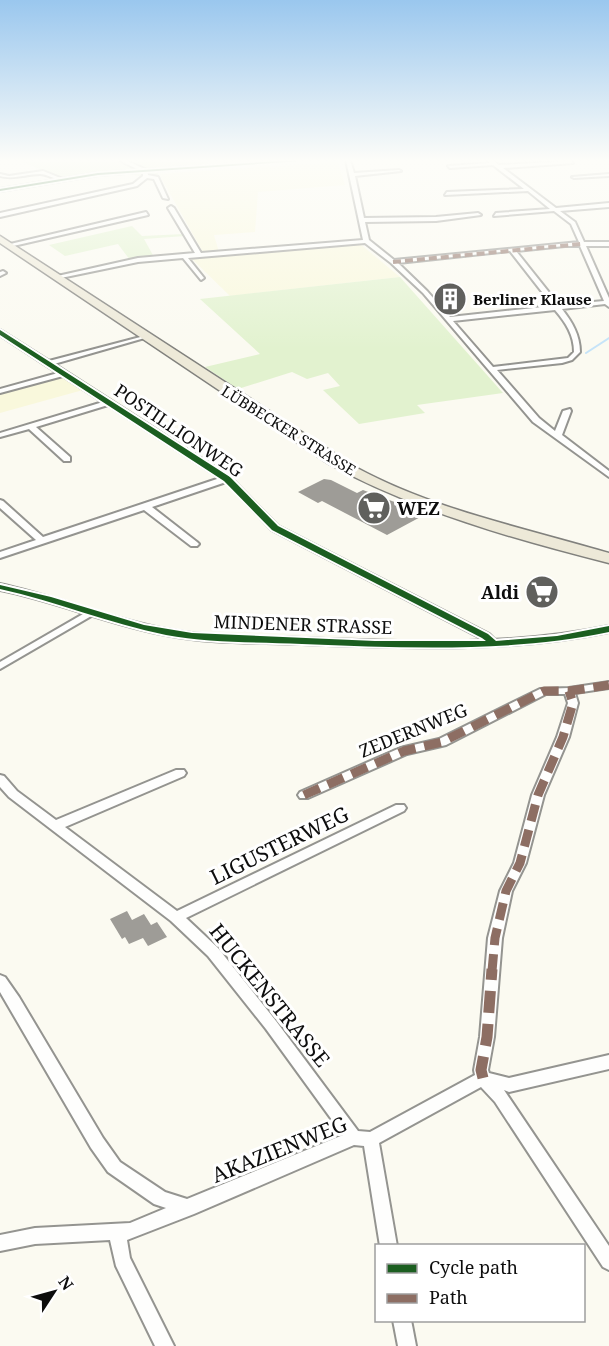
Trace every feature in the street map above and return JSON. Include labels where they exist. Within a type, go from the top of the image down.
[{"type":"main road","name":"LÜBBECKER STRASSE","points":[[4,242],[334,461],[368,479],[451,512],[609,558]]},
{"type":"street","points":[[4,242],[101,223]]},
{"type":"street","points":[[180,223],[199,255]]},
{"type":"street","points":[[363,223],[366,241],[426,292],[536,420],[609,476]]},
{"type":"street","points":[[450,319],[608,303],[573,223]]},
{"type":"street","points":[[56,277],[133,260],[366,241]]},
{"type":"street","points":[[393,262],[581,244],[609,244]]},
{"type":"street","points":[[491,369],[562,361],[574,356],[577,352],[575,333],[513,251]]},
{"type":"street","points":[[184,256],[201,278]]},
{"type":"street","name":"POSTILLIONWEG","points":[[0,332],[227,478],[275,528],[485,636],[494,644]]},
{"type":"street","points":[[48,363],[146,336]]},
{"type":"street","points":[[0,391],[64,373]]},
{"type":"street","points":[[0,435],[110,402]]},
{"type":"street","points":[[557,437],[567,411]]},
{"type":"street","points":[[30,426],[67,459]]},
{"type":"street","points":[[0,555],[227,478]]},
{"type":"street","points":[[0,503],[42,540]]},
{"type":"street","points":[[146,507],[194,544]]},
{"type":"street","name":"MINDENER STRASSE","points":[[0,587],[150,630],[192,636],[369,644],[494,644],[556,640],[609,629]]},
{"type":"street","points":[[0,666],[90,613]]},
{"type":"street","name":"ZEDERNWEG","points":[[304,795],[404,751],[442,742],[544,692],[609,686]]},
{"type":"street","points":[[569,691],[573,703],[563,737],[538,795],[520,863],[506,891],[495,938],[487,1037],[481,1070],[483,1078],[500,1098],[609,1261]]},
{"type":"street","points":[[55,826],[180,773]]},
{"type":"street","name":"HUCKENSTRASSE","points":[[0,779],[13,794],[176,917],[213,952],[271,1025],[354,1138]]},
{"type":"street","name":"LIGUSTERWEG","points":[[176,917],[400,808]]},
{"type":"street","points":[[0,981],[97,1143],[114,1167],[160,1198],[188,1208]]},
{"type":"street","points":[[483,1078],[509,1085],[609,1062]]},
{"type":"street","name":"AKAZIENWEG","points":[[0,1243],[35,1236],[130,1231],[354,1138],[371,1138],[483,1078]]},
{"type":"street","points":[[371,1138],[389,1244]]},
{"type":"street","points":[[117,1233],[122,1260],[165,1346]]},
{"type":"street","points":[[402,1322],[407,1346]]},
{"type":"green space","points":[[186,223],[256,223],[255,232],[214,235],[219,252],[204,254]]},
{"type":"green space","points":[[132,226],[142,236],[184,234],[185,236],[144,239],[154,257],[130,260],[118,244],[65,256],[49,245]]},
{"type":"green space","points":[[359,243],[400,277],[230,296],[191,258]]},
{"type":"green space","points":[[400,277],[503,393],[417,405],[425,413],[359,424],[323,390],[340,386],[328,373],[307,379],[292,372],[238,389],[205,367],[260,354],[200,299]]},
{"type":"green space","points":[[63,377],[83,390],[0,413],[0,394]]},
{"type":"building","name":"WEZ","points":[[324,479],[331,480],[357,493],[363,490],[426,514],[387,535],[322,501],[318,503],[298,492]]},
{"type":"building","points":[[127,911],[132,920],[144,914],[151,925],[157,922],[167,937],[148,946],[143,938],[129,944],[125,937],[122,939],[110,919]]},
{"type":"waterway","points":[[586,353],[609,338]]},
{"type":"marked path","points":[[393,262],[581,244]]},
{"type":"marked path","points":[[304,795],[404,751],[442,742],[544,691],[569,691],[609,685]]},
{"type":"marked path","points":[[483,1078],[481,1070],[487,1037],[495,938],[506,891],[520,863],[538,795],[563,737],[573,703],[569,691]]},
{"type":"cycle path","points":[[0,332],[227,479],[275,528],[485,636],[494,644]]},
{"type":"cycle path","points":[[0,587],[48,598],[119,621],[167,633],[192,636],[427,645],[531,641],[609,629]]},
{"type":"place","name":"Berliner Klause","points":[[450,299]]},
{"type":"place","name":"WEZ","points":[[374,508]]},
{"type":"place","name":"Aldi","points":[[542,592]]}]
